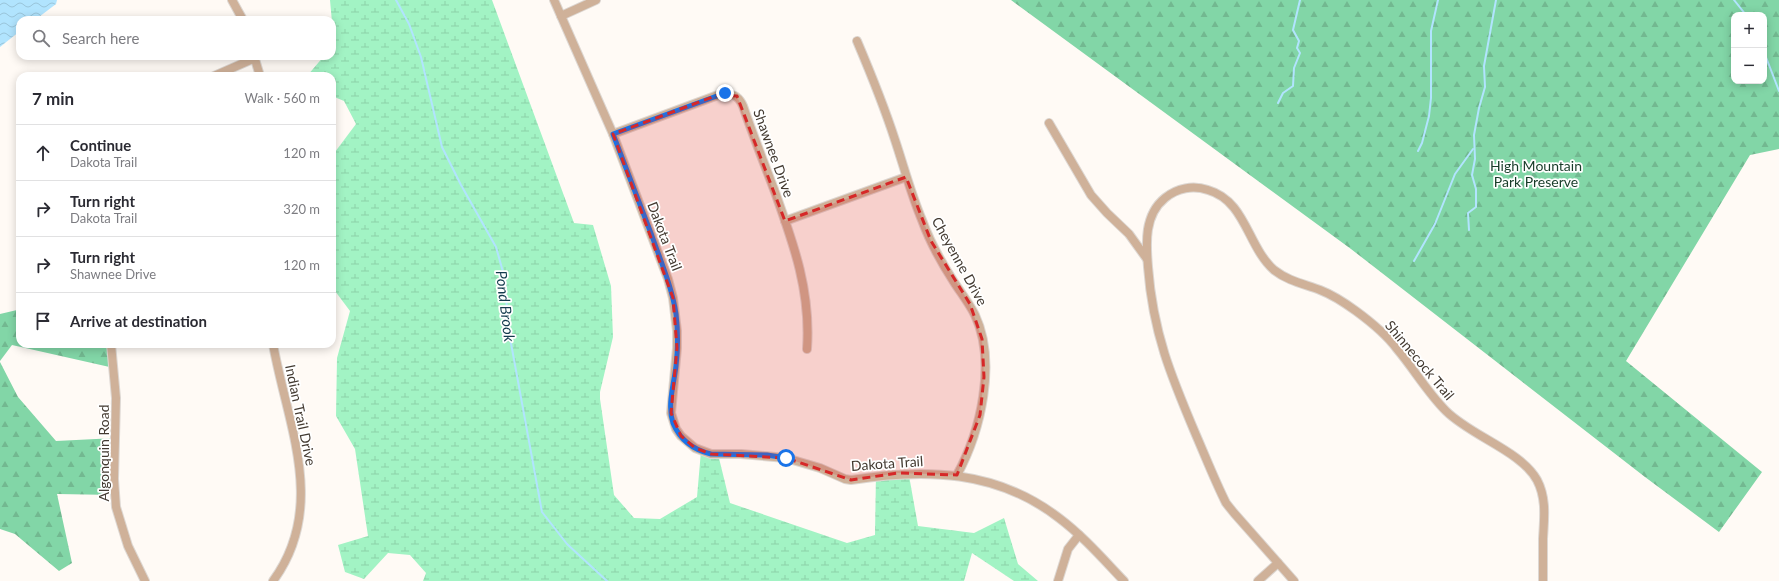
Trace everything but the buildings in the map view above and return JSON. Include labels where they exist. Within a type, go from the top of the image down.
[{"type":"street","points":[[232,0],[241,16]]},
{"type":"street","name":"Dakota Trail","points":[[554,0],[613,134],[666,274],[676,315],[677,348],[671,413],[676,429],[687,443],[695,448],[711,454],[767,455],[786,458],[815,466],[845,479],[851,480],[898,473],[920,473],[958,475],[996,484],[1027,498],[1059,518],[1079,535],[1124,581]]},
{"type":"street","points":[[561,16],[596,0]]},
{"type":"street","name":"Cheyenne Drive","points":[[857,41],[885,110],[906,177],[931,241],[970,304],[982,339],[984,376],[980,415],[968,452],[958,475]]},
{"type":"street","points":[[222,72],[248,60]]},
{"type":"street","points":[[255,60],[259,72]]},
{"type":"street","name":"Shawnee Drive","points":[[613,134],[718,95],[732,94],[737,96],[743,106],[795,251],[806,299],[808,318],[807,349]]},
{"type":"street","points":[[1049,123],[1091,195],[1107,214],[1129,234],[1148,259]]},
{"type":"street","points":[[785,221],[906,177]]},
{"type":"street","name":"Shinnecock Trail","points":[[1294,581],[1226,503],[1178,393],[1157,332],[1150,289],[1148,259],[1149,223],[1155,208],[1167,196],[1185,189],[1199,188],[1216,193],[1225,198],[1239,212],[1259,253],[1275,270],[1293,281],[1329,294],[1357,312],[1389,339],[1446,411],[1467,429],[1517,458],[1532,473],[1541,490],[1544,500],[1543,581]]},
{"type":"street","name":"Algonquin Road","points":[[111,348],[116,398],[114,479],[116,507],[128,546],[145,581]]},
{"type":"street","name":"Indian Trail Drive","points":[[273,581],[286,561],[296,535],[300,511],[301,482],[296,443],[282,392],[274,348]]},
{"type":"street","points":[[1058,581],[1068,549],[1079,535]]},
{"type":"street","points":[[1258,581],[1278,563]]},
{"type":"highlighted area","points":[[718,95],[737,96],[785,221],[906,177],[931,241],[970,304],[982,339],[984,377],[980,415],[957,475],[898,473],[851,480],[786,458],[711,454],[695,448],[681,436],[671,413],[677,348],[673,298],[613,134]]},
{"type":"green space","points":[[330,0],[492,0],[574,223],[593,225],[611,286],[613,337],[600,392],[600,399],[614,495],[634,518],[660,519],[697,497],[701,451],[717,450],[730,503],[847,543],[875,535],[876,474],[908,470],[918,526],[974,533],[1004,518],[1018,564],[1038,581],[1014,581],[972,553],[964,581],[423,581],[426,573],[410,555],[388,553],[364,579],[345,572],[338,545],[368,536],[355,449],[336,416],[337,358],[350,311],[336,292],[336,151],[356,124],[344,101],[336,98],[336,72],[310,72],[321,60],[336,60],[336,16],[331,16]]},
{"type":"green space","name":"High Mountain Park Preserve","points":[[1011,0],[1779,0],[1779,149],[1750,155],[1626,361],[1762,472],[1719,532],[1645,477],[1351,249]]},
{"type":"green space","points":[[16,310],[16,346],[12,345],[0,361],[0,314]]},
{"type":"green space","points":[[25,348],[111,348],[114,368]]},
{"type":"green space","points":[[0,362],[18,397],[56,441],[116,438],[114,495],[57,494],[72,563],[59,571],[15,534],[0,529]]},
{"type":"water","points":[[0,0],[57,0],[56,4],[40,16],[16,16],[16,34],[0,47]]},
{"type":"waterway","name":"Pond Brook","points":[[396,0],[409,24],[421,57],[442,147],[461,185],[496,247],[505,279],[508,327],[542,512],[567,544],[607,581]]},
{"type":"waterway","points":[[1278,103],[1283,93],[1293,86],[1294,68],[1300,53],[1297,48],[1299,41],[1293,30],[1300,0]]},
{"type":"waterway","points":[[1418,151],[1422,143],[1429,116],[1431,98],[1431,31],[1438,0]]},
{"type":"waterway","points":[[1469,230],[1468,213],[1476,207],[1476,189],[1472,175],[1475,159],[1474,135],[1485,87],[1484,66],[1496,0]]},
{"type":"waterway","points":[[1734,0],[1744,12]]},
{"type":"waterway","points":[[1767,60],[1779,91]]},
{"type":"waterway","points":[[1414,261],[1435,224],[1455,174],[1473,149]]},
{"type":"route","points":[[725,93],[613,134],[668,279],[673,298],[676,315],[677,348],[671,413],[676,429],[687,443],[702,452],[720,455],[767,455],[786,458]]}]
